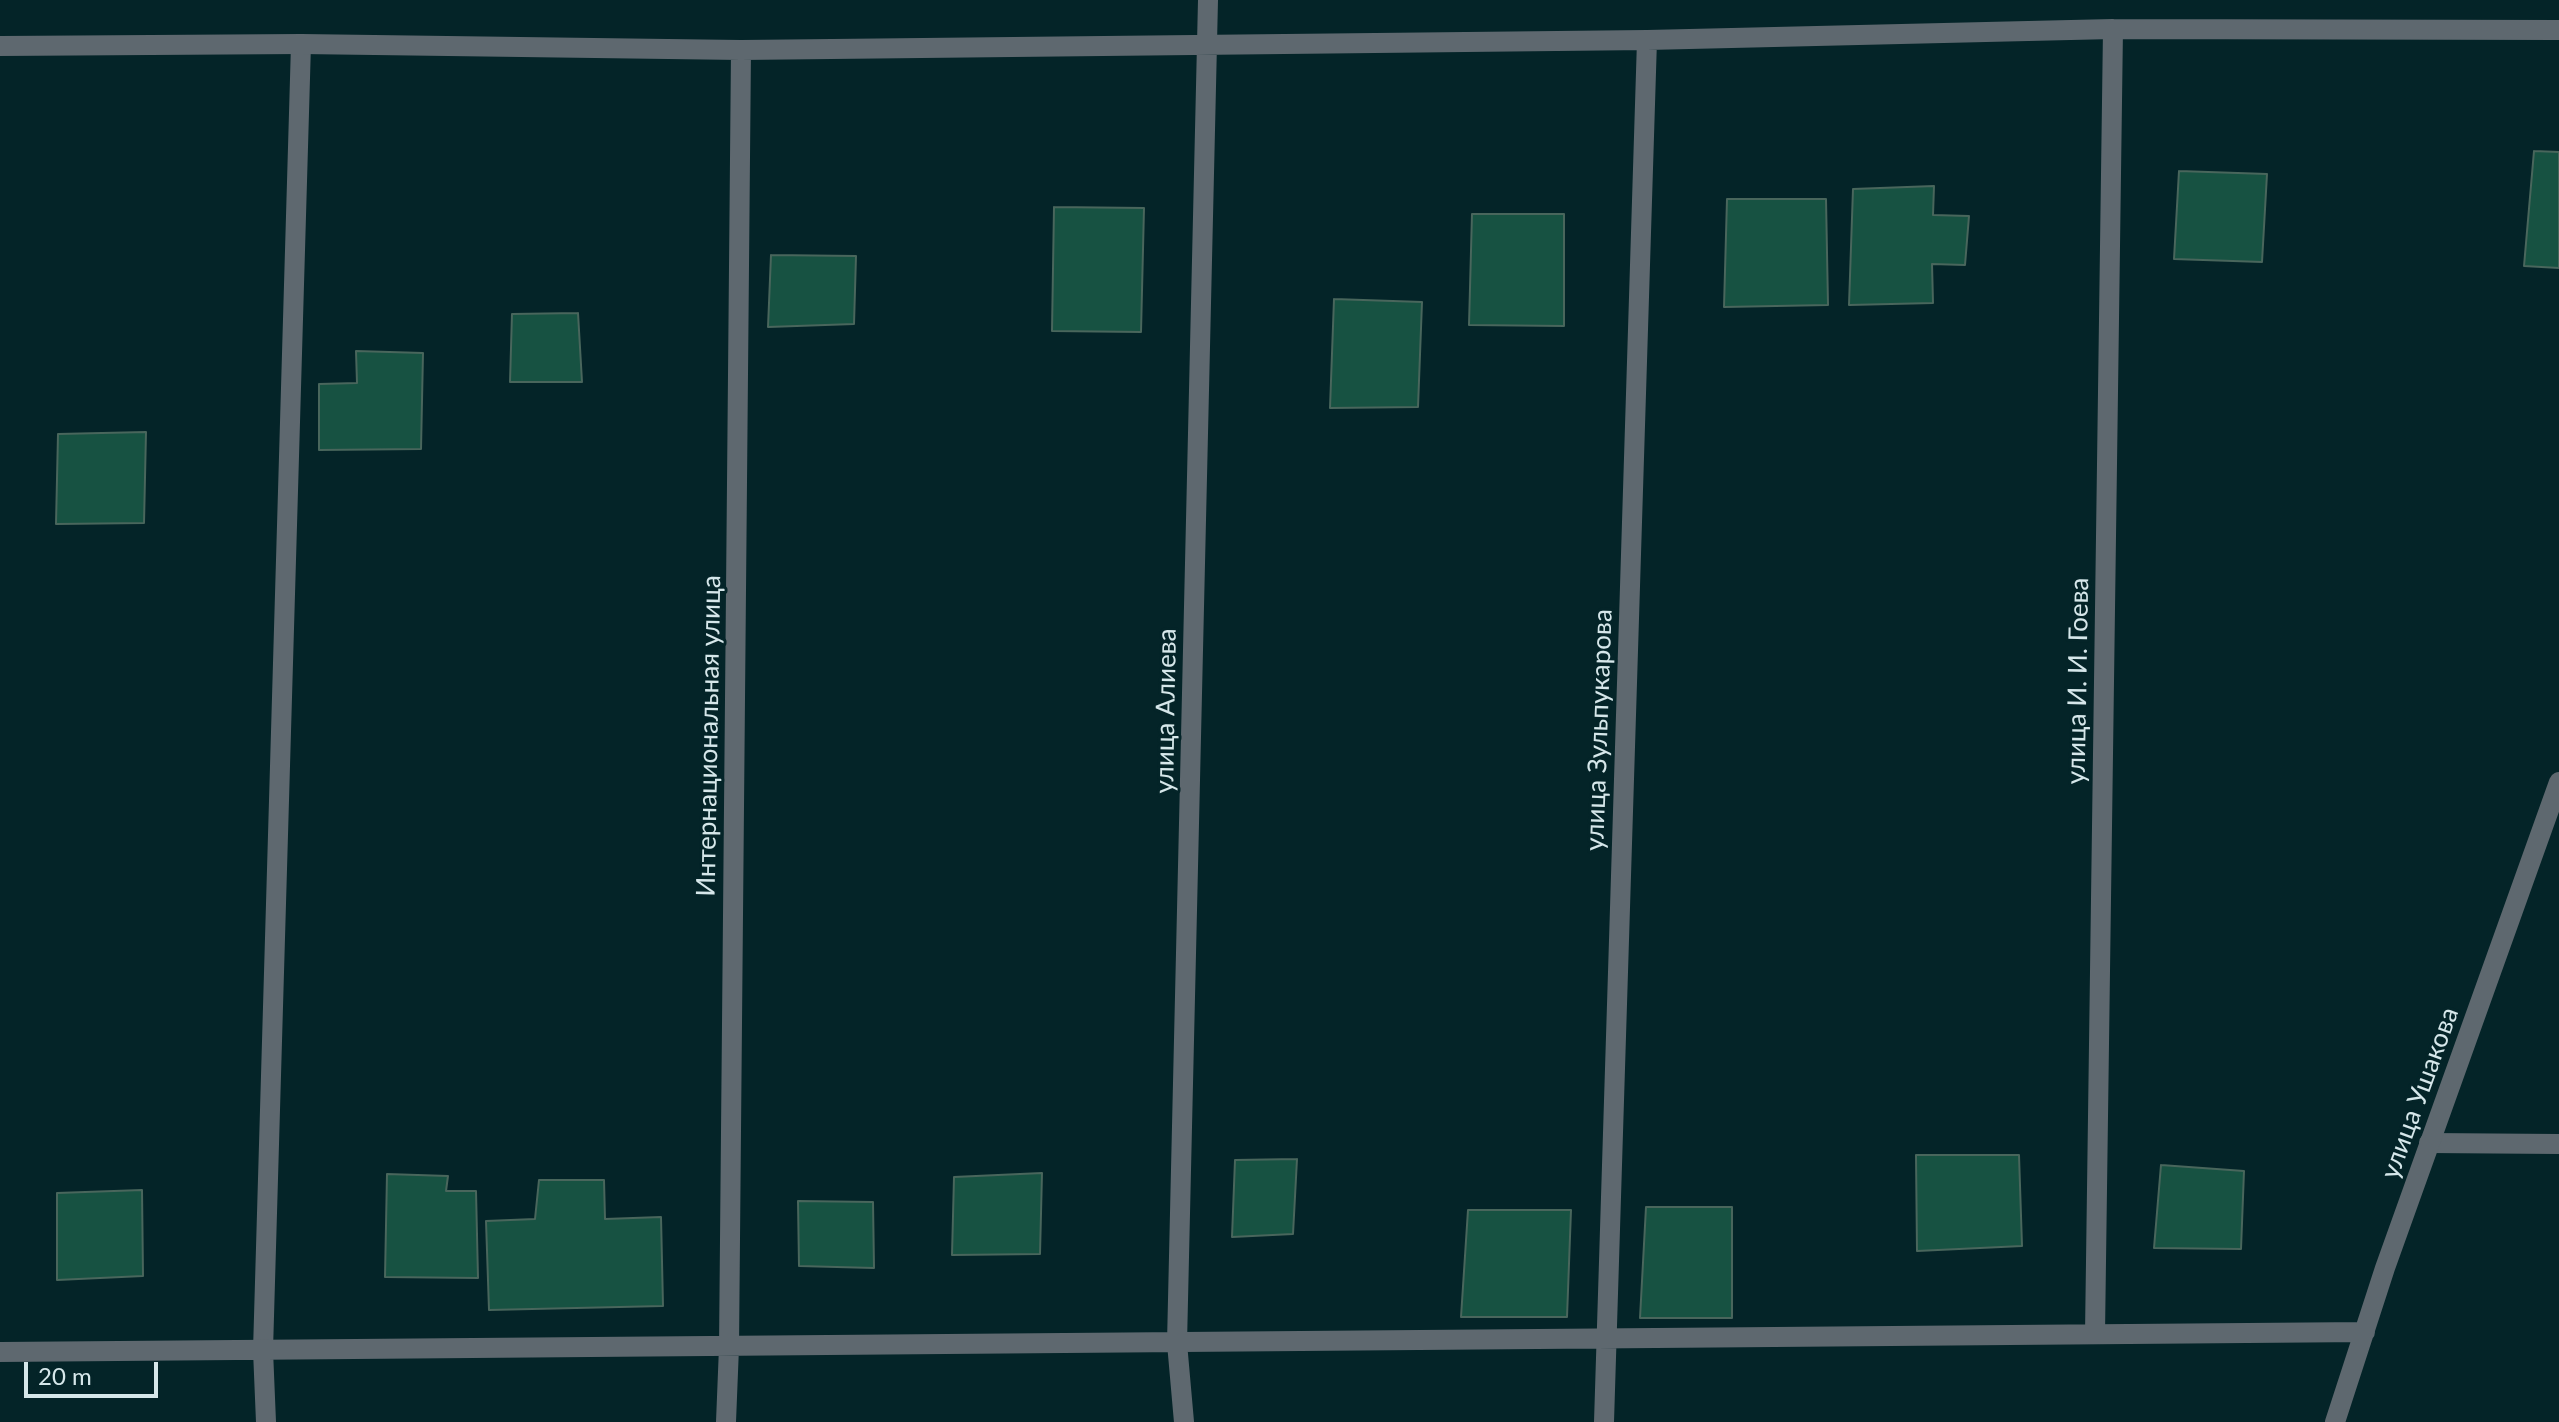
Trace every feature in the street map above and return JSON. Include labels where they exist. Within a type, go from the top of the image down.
[{"type":"street","name":"улица Алиева","points":[[1184,1422],[1177,1343],[1208,0]]},
{"type":"street","points":[[0,46],[301,44],[741,50],[1647,40],[2113,29],[2559,30]]},
{"type":"street","name":"улица И. И. Гоева","points":[[2095,1333],[2113,29]]},
{"type":"street","name":"улица Зульпукарова","points":[[1604,1422],[1647,40]]},
{"type":"street","points":[[266,1422],[263,1350],[301,44]]},
{"type":"street","name":"Интернациональная улица","points":[[726,1422],[741,50]]},
{"type":"street","name":"улица Ушакова","points":[[2335,1422],[2385,1268],[2559,782]]},
{"type":"street","points":[[2429,1143],[2559,1144]]},
{"type":"street","points":[[0,1352],[2365,1332]]},
{"type":"building","points":[[2534,151],[2559,152],[2559,268],[2524,266]]},
{"type":"building","points":[[2179,171],[2267,174],[2262,262],[2174,259]]},
{"type":"building","points":[[1934,186],[1933,215],[1969,216],[1965,265],[1932,264],[1933,303],[1849,305],[1853,189]]},
{"type":"building","points":[[1727,199],[1826,199],[1828,305],[1724,307]]},
{"type":"building","points":[[1054,207],[1144,208],[1141,332],[1052,331]]},
{"type":"building","points":[[1472,214],[1564,214],[1564,326],[1469,325]]},
{"type":"building","points":[[771,255],[856,256],[854,324],[768,327]]},
{"type":"building","points":[[1334,299],[1422,302],[1418,407],[1330,408]]},
{"type":"building","points":[[578,313],[582,382],[510,382],[512,314]]},
{"type":"building","points":[[356,351],[423,353],[421,449],[319,450],[319,384],[357,383]]},
{"type":"building","points":[[146,432],[144,523],[56,524],[58,434]]},
{"type":"building","points":[[1916,1155],[2019,1155],[2022,1246],[1917,1251]]},
{"type":"building","points":[[1297,1159],[1293,1234],[1232,1237],[1235,1160]]},
{"type":"building","points":[[2161,1165],[2244,1171],[2241,1249],[2154,1248]]},
{"type":"building","points":[[1042,1173],[1040,1254],[952,1255],[954,1177]]},
{"type":"building","points":[[387,1174],[448,1176],[446,1191],[476,1191],[478,1278],[385,1277]]},
{"type":"building","points":[[539,1180],[604,1180],[605,1219],[661,1217],[663,1306],[489,1310],[486,1221],[535,1219]]},
{"type":"building","points":[[142,1190],[143,1276],[57,1280],[57,1193]]},
{"type":"building","points":[[798,1201],[873,1202],[874,1268],[799,1266]]},
{"type":"building","points":[[1646,1207],[1732,1207],[1732,1318],[1640,1318]]},
{"type":"building","points":[[1468,1210],[1571,1210],[1567,1317],[1461,1317]]}]
